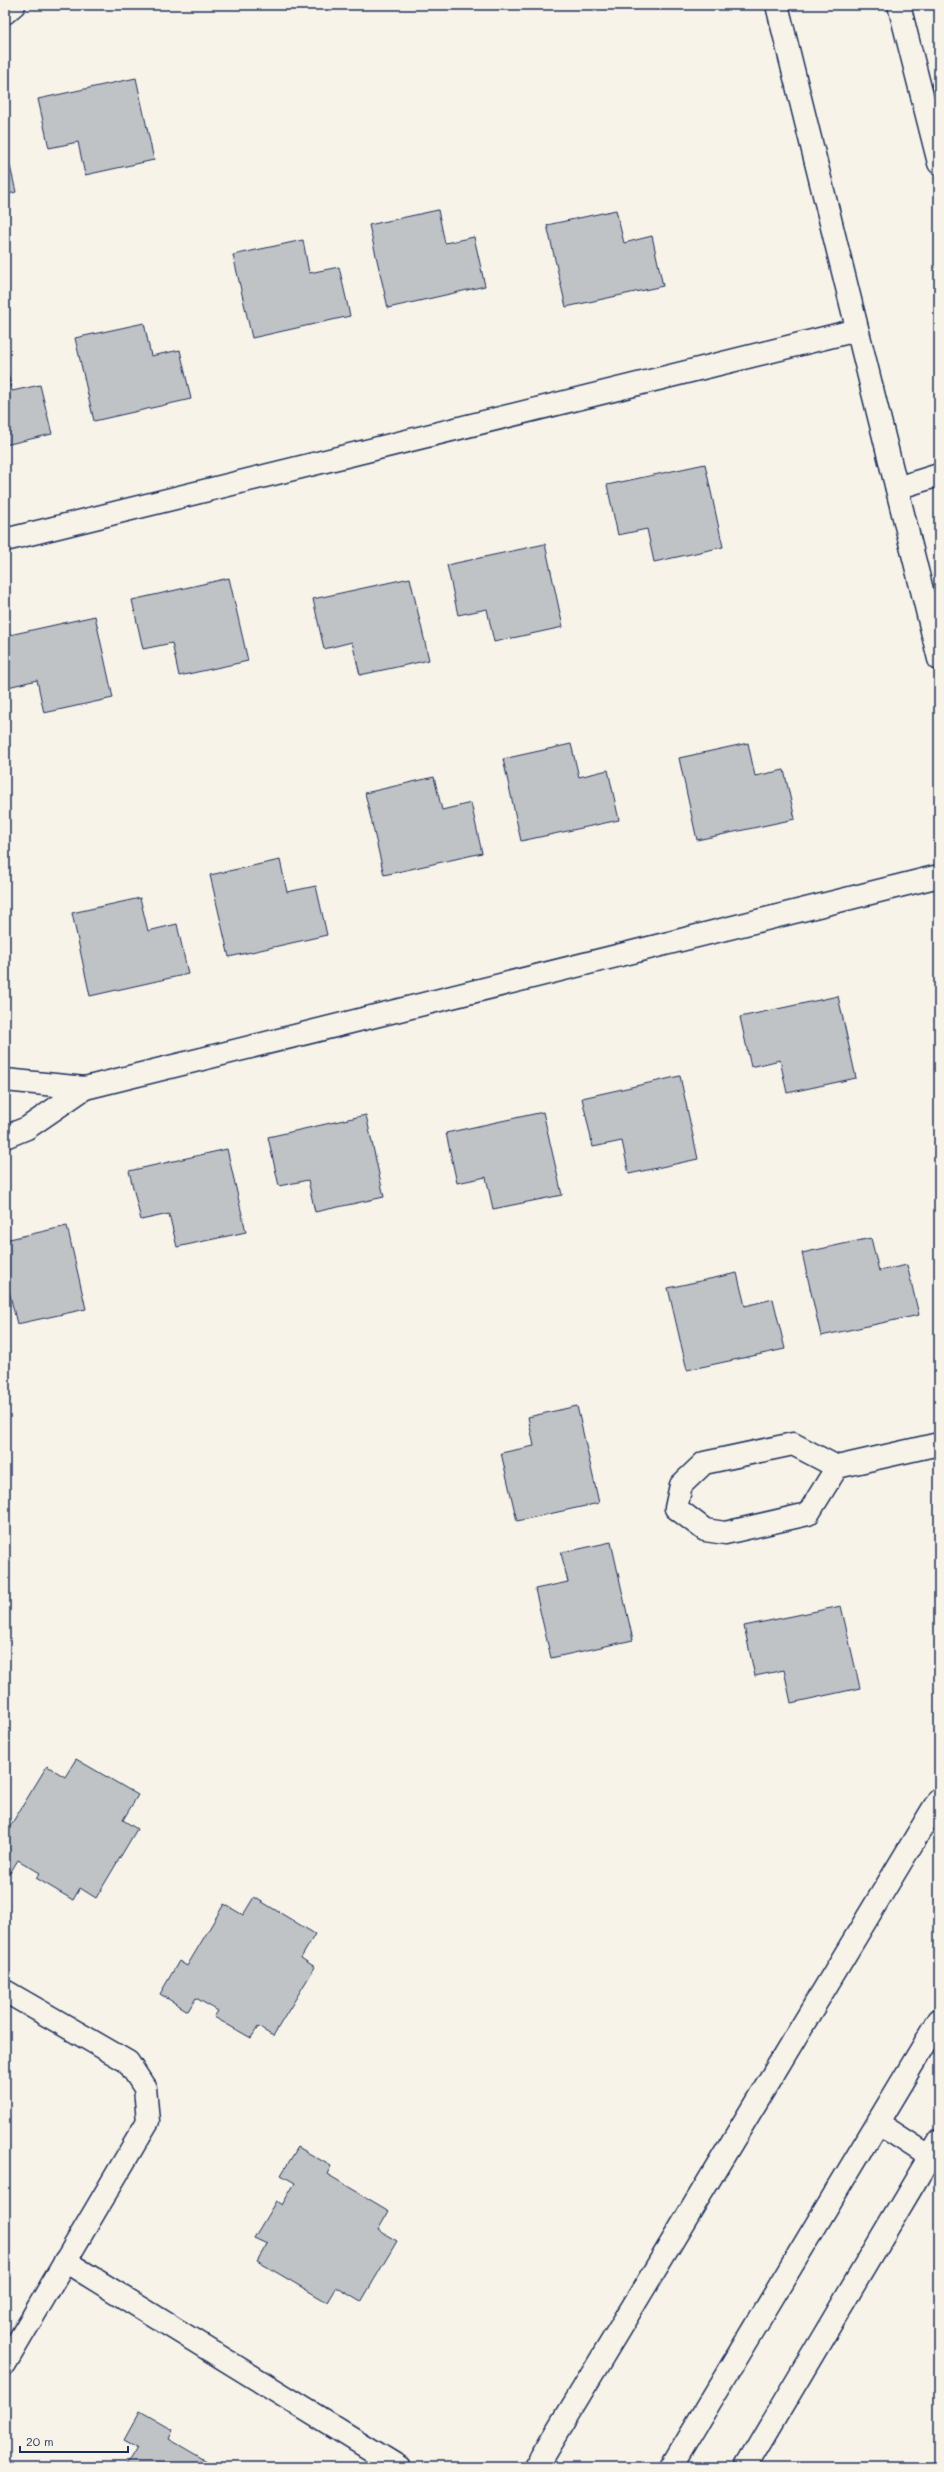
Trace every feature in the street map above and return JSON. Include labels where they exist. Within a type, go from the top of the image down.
[{"type":"street","points":[[5,13],[14,5]]},
{"type":"street","points":[[777,5],[939,659]]},
{"type":"street","points":[[899,5],[939,163]]},
{"type":"street","points":[[5,540],[858,330]]},
{"type":"street","points":[[896,488],[939,475]]},
{"type":"street","points":[[5,1080],[85,1088],[939,876]]},
{"type":"street","points":[[5,1137],[27,1128],[85,1088]]},
{"type":"street","points":[[836,1467],[808,1514],[725,1533],[705,1530],[676,1508],[681,1485],[704,1463],[793,1444],[836,1467],[939,1444]]},
{"type":"street","points":[[536,2467],[939,1799]]},
{"type":"street","points":[[5,1991],[128,2062],[145,2088],[148,2121],[5,2364]]},
{"type":"street","points":[[671,2467],[939,2020]]},
{"type":"street","points":[[746,2467],[934,2148],[878,2123]]},
{"type":"street","points":[[65,2261],[399,2467]]},
{"type":"building","points":[[136,78],[154,160],[85,175],[78,142],[49,148],[38,99]]},
{"type":"building","points":[[5,144],[16,192],[5,195]]},
{"type":"building","points":[[438,210],[445,243],[474,237],[485,286],[388,308],[369,225]]},
{"type":"building","points":[[616,210],[624,243],[652,236],[663,286],[566,307],[547,225]]},
{"type":"building","points":[[303,240],[309,273],[339,267],[350,316],[252,338],[233,255]]},
{"type":"building","points":[[144,323],[151,356],[180,350],[191,399],[94,421],[75,338]]},
{"type":"building","points":[[5,362],[12,391],[40,385],[52,434],[5,445]]},
{"type":"building","points":[[705,464],[723,547],[654,562],[647,529],[618,535],[607,485]]},
{"type":"building","points":[[545,544],[563,627],[494,642],[487,609],[458,615],[447,565]]},
{"type":"building","points":[[229,578],[248,661],[179,676],[172,643],[143,649],[132,600]]},
{"type":"building","points":[[410,578],[429,660],[360,675],[352,642],[324,649],[313,599]]},
{"type":"building","points":[[95,616],[113,698],[44,713],[37,680],[8,687],[5,674],[5,636]]},
{"type":"building","points":[[748,743],[755,776],[784,770],[795,819],[697,840],[679,758]]},
{"type":"building","points":[[571,744],[579,777],[608,770],[619,820],[521,841],[503,759]]},
{"type":"building","points":[[434,777],[442,810],[471,803],[482,853],[384,875],[365,793]]},
{"type":"building","points":[[280,860],[287,892],[316,886],[327,935],[229,957],[210,875]]},
{"type":"building","points":[[140,898],[148,931],[177,924],[188,974],[90,996],[72,913]]},
{"type":"building","points":[[5,951],[10,973],[5,974]]},
{"type":"building","points":[[838,996],[856,1078],[787,1093],[780,1060],[751,1067],[740,1017]]},
{"type":"building","points":[[680,1076],[698,1159],[629,1174],[622,1141],[593,1147],[582,1098]]},
{"type":"building","points":[[543,1112],[562,1195],[493,1209],[486,1177],[457,1183],[446,1133]]},
{"type":"building","points":[[366,1115],[384,1197],[315,1212],[308,1180],[279,1186],[268,1137]]},
{"type":"building","points":[[227,1149],[246,1232],[177,1247],[169,1214],[141,1220],[129,1171]]},
{"type":"building","points":[[67,1226],[86,1309],[17,1324],[9,1291],[5,1292],[5,1240]]},
{"type":"building","points":[[871,1238],[879,1271],[907,1265],[919,1315],[821,1336],[802,1253]]},
{"type":"building","points":[[737,1273],[745,1306],[773,1299],[785,1349],[687,1370],[668,1288]]},
{"type":"building","points":[[577,1406],[599,1503],[517,1521],[501,1453],[534,1446],[528,1417]]},
{"type":"building","points":[[611,1542],[633,1640],[551,1658],[535,1589],[568,1582],[561,1553]]},
{"type":"building","points":[[841,1606],[860,1688],[791,1703],[784,1670],[755,1676],[744,1626]]},
{"type":"building","points":[[76,1759],[138,1795],[123,1820],[137,1829],[96,1898],[80,1888],[73,1900],[36,1878],[40,1873],[18,1860],[10,1873],[5,1870],[5,1825],[9,1828],[47,1766],[65,1777]]},
{"type":"building","points":[[254,1897],[315,1934],[301,1958],[315,1967],[273,2036],[258,2027],[251,2038],[214,2017],[218,2011],[196,1998],[188,2011],[160,1994],[179,1961],[187,1966],[224,1904],[243,1915]]},
{"type":"building","points":[[298,2147],[331,2166],[327,2174],[389,2211],[378,2230],[397,2241],[361,2302],[336,2287],[327,2302],[257,2261],[267,2244],[254,2238],[276,2201],[282,2205],[295,2183],[281,2175]]},
{"type":"building","points":[[140,2411],[173,2430],[169,2439],[217,2467],[125,2467],[137,2447],[124,2440]]}]
